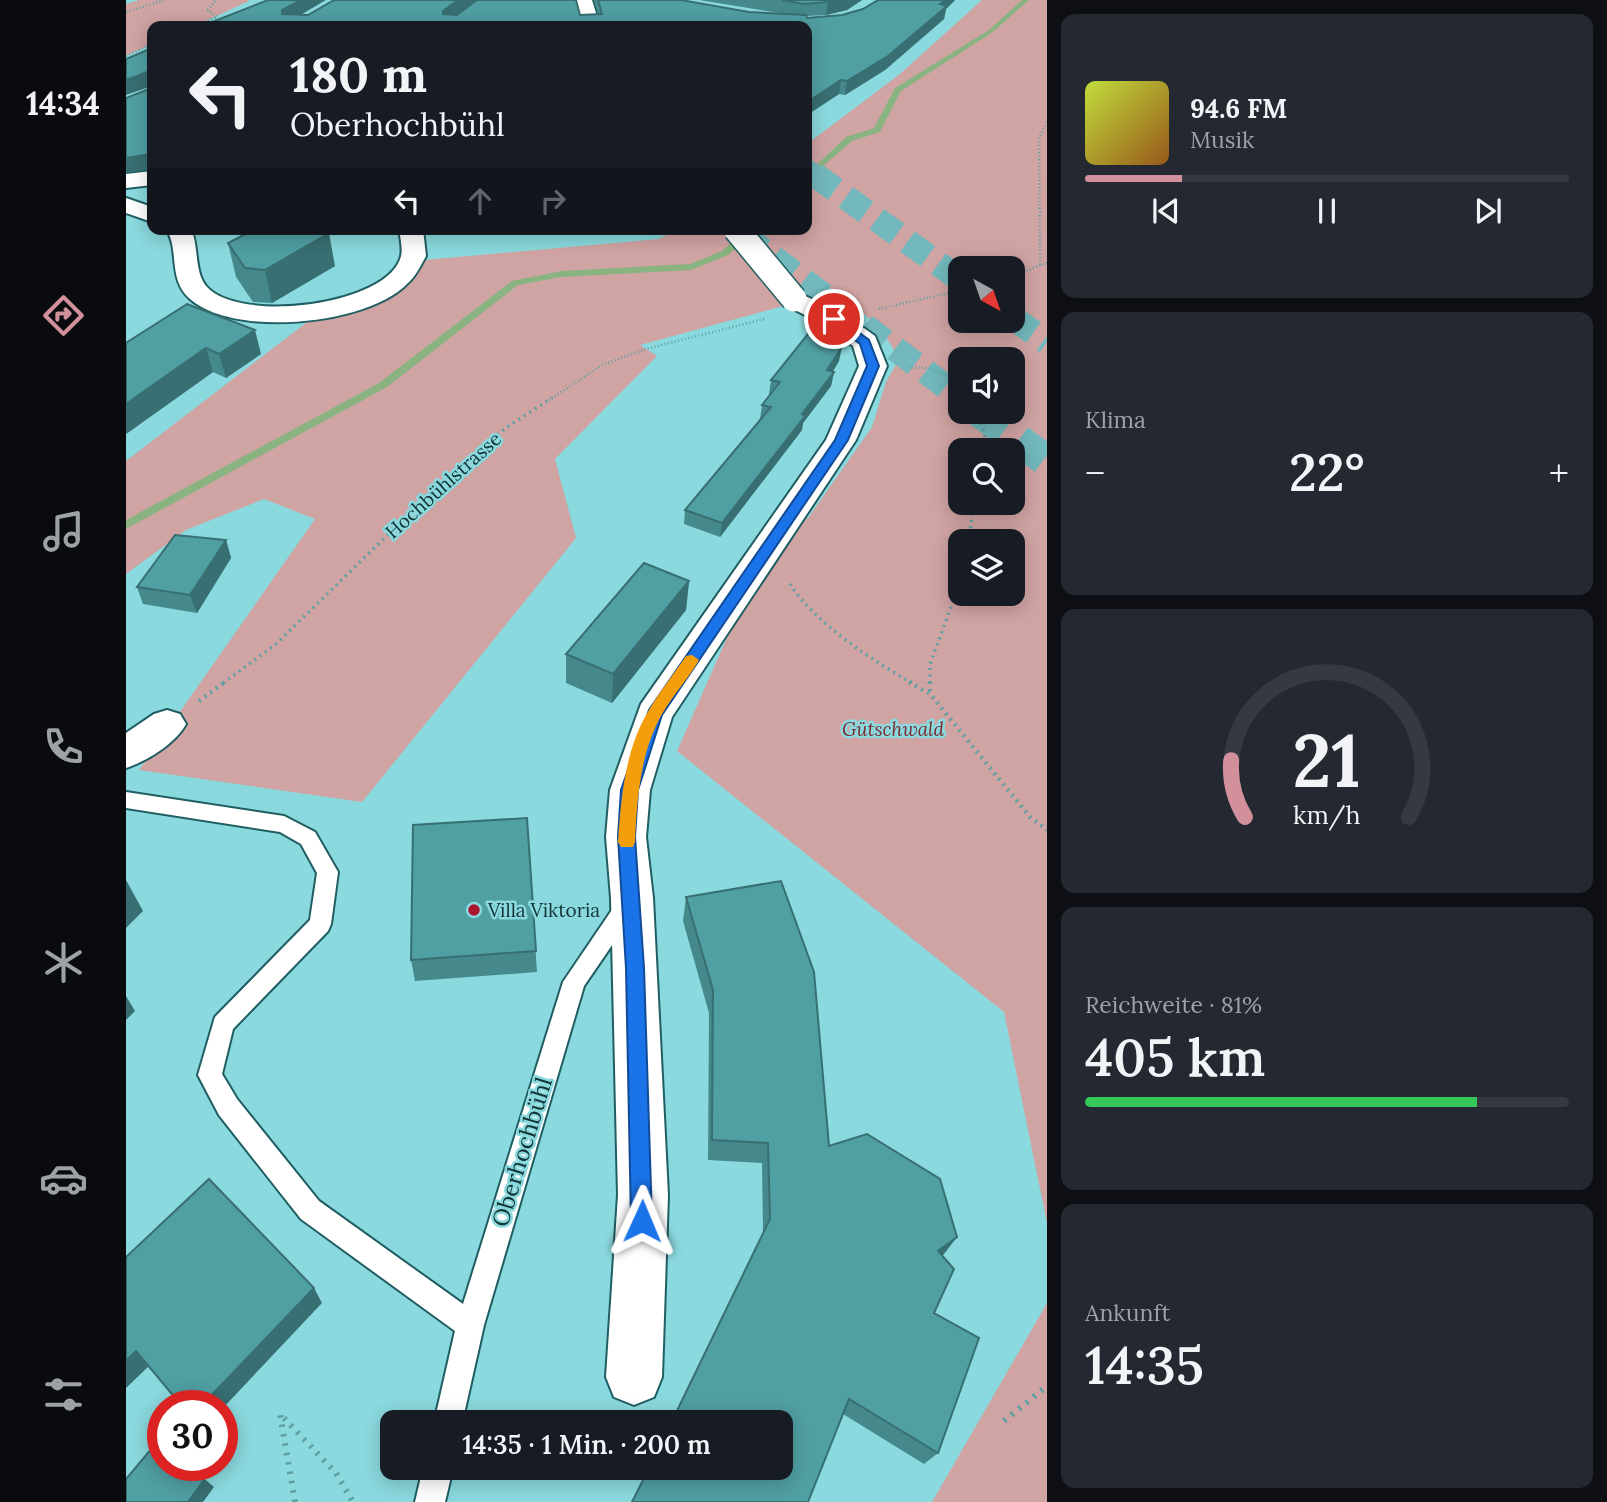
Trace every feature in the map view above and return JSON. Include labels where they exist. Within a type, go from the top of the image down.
[{"type":"street","points":[[583,0],[589,21]]},
{"type":"street","points":[[126,181],[147,179]]},
{"type":"street","points":[[126,205],[147,213]]},
{"type":"street","points":[[182,235],[187,277],[199,295],[215,306],[263,316],[319,313],[366,299],[400,279],[413,261],[416,240],[414,235]]},
{"type":"street","points":[[634,1377],[643,1195],[632,898],[626,837],[630,790],[654,714],[841,440],[873,366],[865,342],[812,308],[742,235]]},
{"type":"street","points":[[126,753],[167,724]]},
{"type":"lane","points":[[126,800],[284,824],[308,838],[328,872],[320,924],[223,1024],[210,1075],[228,1107],[310,1210],[470,1325]]},
{"type":"lane","name":"Oberhochbühl","points":[[451,1410],[470,1325],[574,982],[632,898]]},
{"type":"lane","points":[[430,1502],[435,1480]]},
{"type":"path","points":[[126,12],[164,0]]},
{"type":"path","points":[[207,21],[217,17],[208,10],[216,0]]},
{"type":"path","points":[[126,56],[147,46]]},
{"type":"path","points":[[1040,265],[1039,138],[1047,122]]},
{"type":"path","points":[[1026,270],[1047,263]]},
{"type":"path","name":"Hochbühlstrasse","points":[[167,724],[275,645],[450,474],[507,427],[602,365],[646,349],[812,308],[948,292]]},
{"type":"path","points":[[873,366],[928,368],[948,376]]},
{"type":"path","points":[[767,547],[802,603],[882,666],[930,694],[1030,817],[1047,830]]},
{"type":"path","points":[[930,694],[930,664],[951,606]]},
{"type":"path","points":[[1004,1421],[1047,1386]]},
{"type":"path","points":[[295,1502],[280,1414],[336,1473],[353,1502]]},
{"type":"green space","points":[[139,0],[249,1],[206,21],[147,21],[147,46],[126,56],[126,4]]},
{"type":"green space","name":"Gütschwald","points":[[982,0],[1047,0],[1047,1223],[1004,1012],[677,751],[767,547],[808,518],[872,427],[886,382],[899,359],[893,347],[868,318],[827,286],[799,292],[783,306],[640,345],[657,356],[555,459],[576,538],[362,802],[139,770],[315,519],[264,499],[186,530],[126,574],[126,461],[319,313],[366,299],[413,261],[659,239],[666,235],[812,235],[812,140],[900,74]]},
{"type":"green space","points":[[1047,1303],[1047,1502],[932,1502]]},
{"type":"building","points":[[268,0],[301,0],[282,10],[282,14],[308,15],[334,0],[458,0],[443,11],[443,14],[457,15],[477,0],[576,0],[580,15],[602,14],[598,0],[681,0],[749,12],[806,15],[807,18],[842,15],[863,9],[878,0],[945,0],[940,4],[947,6],[888,56],[847,81],[841,80],[812,99],[812,21],[215,21]]},
{"type":"building","points":[[782,0],[836,0],[804,4]]},
{"type":"building","points":[[147,50],[147,72],[126,80],[126,59]]},
{"type":"building","points":[[147,90],[147,154],[126,158],[126,98]]},
{"type":"building","points":[[243,235],[326,235],[265,270],[245,268],[228,243]]},
{"type":"building","points":[[187,304],[255,330],[219,354],[206,348],[126,404],[126,343]]},
{"type":"building","points":[[816,324],[842,347],[827,370],[834,372],[802,414],[805,416],[722,523],[685,510],[771,407],[762,405],[780,382],[771,380]]},
{"type":"building","points":[[175,535],[226,540],[190,595],[137,587]]},
{"type":"building","points":[[644,563],[689,581],[613,674],[566,654]]},
{"type":"building","name":"Villa Viktoria","points":[[527,818],[536,951],[411,960],[413,825]]},
{"type":"building","points":[[781,881],[814,972],[829,1146],[867,1134],[940,1179],[957,1237],[938,1251],[954,1269],[934,1313],[979,1338],[938,1453],[849,1399],[808,1502],[632,1502],[643,1480],[793,1480],[793,1410],[677,1410],[770,1219],[768,1143],[712,1140],[713,990],[686,897]]},
{"type":"building","points":[[209,1179],[314,1288],[216,1390],[168,1390],[136,1351],[126,1361],[126,1257]]},
{"type":"building","points":[[147,1454],[147,1481],[203,1481],[188,1502],[126,1502],[126,1479]]},
{"type":"waterway","points":[[812,173],[849,139],[877,130],[898,90],[991,31],[1026,0]]},
{"type":"waterway","points":[[126,525],[383,385],[515,283],[561,274],[691,267],[725,253],[746,235]]},
{"type":"tunnel","points":[[812,172],[817,176]]},
{"type":"tunnel","points":[[815,175],[948,271]]},
{"type":"tunnel","points":[[743,235],[948,388]]},
{"type":"tunnel","points":[[1026,327],[1047,342]]},
{"type":"tunnel","points":[[997,424],[1047,461]]},
{"type":"slow traffic","points":[[627,842],[630,790],[642,746],[654,714],[692,660]]},
{"type":"place","name":"Villa Viktoria","points":[[474,910]]},
{"type":"route","points":[[642,1221],[635,968],[626,837],[630,790],[654,714],[841,440],[873,366],[865,342],[834,319]]}]
